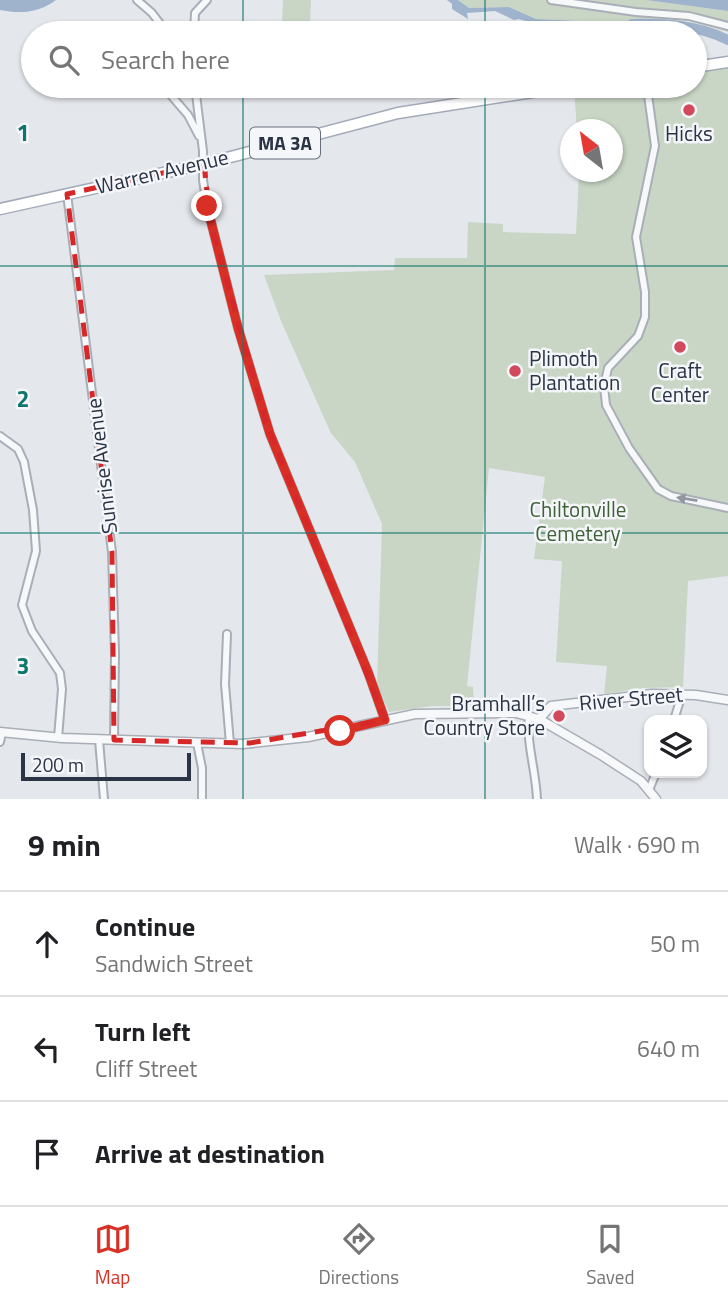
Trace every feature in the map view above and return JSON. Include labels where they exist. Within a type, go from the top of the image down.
[{"type":"main road","points":[[707,65],[728,62]]},
{"type":"main road","name":"Warren Avenue","points":[[0,209],[204,164],[398,113],[494,98]]},
{"type":"street","points":[[137,0],[158,21]]},
{"type":"street","points":[[195,21],[195,13],[208,0]]},
{"type":"street","points":[[551,0],[636,12],[689,16],[728,26]]},
{"type":"street","points":[[173,98],[188,115],[201,140]]},
{"type":"street","points":[[196,98],[204,164],[203,180],[210,220],[238,328],[270,434],[368,672],[385,720]]},
{"type":"street","points":[[648,98],[655,146],[636,237],[645,292],[645,317],[638,336],[608,368],[604,386],[606,405],[610,417],[654,486],[667,494],[728,508]]},
{"type":"street","name":"Sunrise Avenue","points":[[67,194],[112,552],[114,740]]},
{"type":"street","points":[[0,436],[18,449],[24,462],[33,510],[36,551],[22,605],[27,622],[60,673],[62,690],[58,738]]},
{"type":"street","points":[[227,634],[225,684],[230,744]]},
{"type":"street","name":"River Street","points":[[539,719],[551,706],[652,694],[682,694],[728,700]]},
{"type":"street","points":[[676,715],[682,694]]},
{"type":"street","points":[[1,736],[230,744],[308,737],[415,714],[492,712],[539,719],[630,773],[656,799]]},
{"type":"street","points":[[529,716],[527,726],[537,799]]},
{"type":"street","points":[[99,740],[104,799]]},
{"type":"street","points":[[197,743],[202,768],[202,799]]},
{"type":"street","points":[[649,790],[654,778]]},
{"type":"highlighted area","points":[[204,164],[210,220],[266,422],[385,720],[250,743],[114,740],[112,552],[67,194]]},
{"type":"green space","points":[[283,0],[311,0],[310,21],[282,21]]},
{"type":"green space","points":[[458,0],[646,0],[728,11],[728,32],[707,26],[707,21],[678,18],[647,21],[536,19],[509,7],[469,8]]},
{"type":"green space","name":"Plimoth Plantation","points":[[728,66],[728,576],[688,581],[683,687],[643,688],[604,694],[607,666],[556,662],[562,561],[534,559],[545,477],[489,468],[467,686],[473,687],[474,706],[431,706],[389,712],[377,685],[382,524],[355,462],[331,433],[281,321],[264,275],[394,270],[395,258],[467,258],[468,222],[503,224],[503,232],[576,234],[579,182],[623,182],[623,119],[576,119],[575,98],[707,98],[707,69]]},
{"type":"water","points":[[0,0],[56,0],[43,8],[15,12],[0,10]]},
{"type":"water","points":[[447,0],[458,0],[469,8],[509,7],[536,19],[579,21],[514,20],[495,11],[467,13],[468,19],[452,9],[452,4]]},
{"type":"water","points":[[646,0],[728,0],[728,11]]},
{"type":"waterway","points":[[707,32],[728,40]]},
{"type":"place","name":"Hicks","points":[[689,110]]},
{"type":"place","name":"Craft Center","points":[[680,347]]},
{"type":"place","name":"Plimoth Plantation","points":[[515,371]]},
{"type":"place","name":"Bramhall’s Country Store","points":[[559,716]]},
{"type":"route","points":[[207,206],[238,328],[270,434],[368,672],[385,720],[340,731]]},
{"type":"park label","name":"Chiltonville Cemetery","points":[[578,522]]}]
